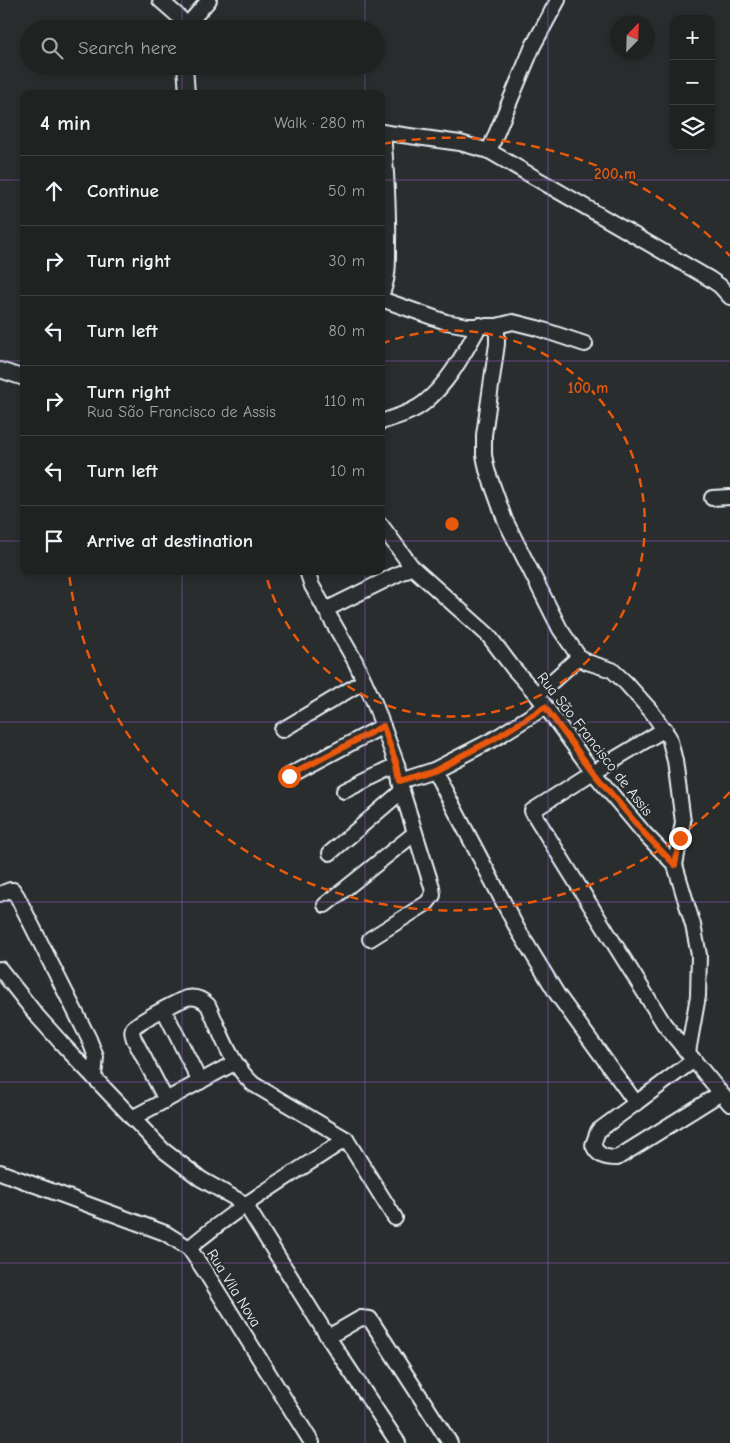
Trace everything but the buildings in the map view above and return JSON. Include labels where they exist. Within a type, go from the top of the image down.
[{"type":"street","points":[[160,0],[181,20]]},
{"type":"street","points":[[193,20],[209,0]]},
{"type":"street","points":[[489,151],[533,46],[558,0]]},
{"type":"street","points":[[186,75],[187,90]]},
{"type":"street","points":[[385,132],[460,143],[489,151],[710,279],[730,297]]},
{"type":"street","points":[[385,163],[389,204],[389,230],[385,287]]},
{"type":"street","points":[[385,300],[446,322],[468,326],[497,326],[513,322],[538,328],[585,344]]},
{"type":"street","points":[[385,421],[402,415],[423,404],[451,375],[480,325]]},
{"type":"street","points":[[497,326],[497,344],[484,435],[484,455],[487,470],[505,520],[530,572],[560,629],[579,657],[587,662],[612,670],[626,683],[665,729],[675,761],[683,822],[675,865]]},
{"type":"street","points":[[0,370],[20,377]]},
{"type":"street","points":[[712,498],[730,497]]},
{"type":"street","name":"Rua São Francisco de Assis","points":[[385,530],[412,567],[488,635],[513,668],[537,695],[593,772],[644,833],[675,865],[693,925],[698,955],[698,996],[691,1056]]},
{"type":"street","points":[[325,610],[412,567]]},
{"type":"street","points":[[308,575],[312,586],[364,681],[383,726],[397,765],[401,786],[432,887],[431,899],[403,920],[370,939]]},
{"type":"street","points":[[537,695],[579,657]]},
{"type":"street","points":[[282,730],[364,681]]},
{"type":"street","points":[[330,853],[401,786],[494,739],[545,707]]},
{"type":"street","points":[[289,776],[383,726]]},
{"type":"street","points":[[665,729],[532,811],[664,1024],[691,1056],[726,1098],[617,1158],[607,1158],[595,1151],[593,1145],[598,1131],[636,1103],[691,1056]]},
{"type":"street","points":[[344,791],[397,765]]},
{"type":"street","points":[[434,770],[518,930],[557,994],[636,1103]]},
{"type":"street","points":[[325,905],[415,833]]},
{"type":"street","points":[[0,894],[13,890],[17,896],[89,1039],[96,1057],[94,1076]]},
{"type":"street","points":[[0,970],[38,1017],[163,1150],[201,1179],[246,1204],[328,1337],[398,1443]]},
{"type":"street","points":[[166,1100],[132,1033],[135,1024],[187,998],[202,999],[208,1005],[234,1063],[242,1074],[253,1084],[346,1139],[395,1218]]},
{"type":"street","points":[[164,1010],[200,1082]]},
{"type":"street","points":[[132,1118],[234,1063]]},
{"type":"street","points":[[189,1248],[246,1204],[346,1139]]},
{"type":"street","name":"Rua Vila Nova","points":[[0,1172],[165,1233],[189,1248],[312,1443]]},
{"type":"street","points":[[328,1337],[361,1318],[370,1319],[450,1443]]},
{"type":"route","points":[[289,776],[383,726],[397,765],[400,781],[434,770],[494,739],[545,707],[593,772],[644,833],[675,865],[680,838]]}]
